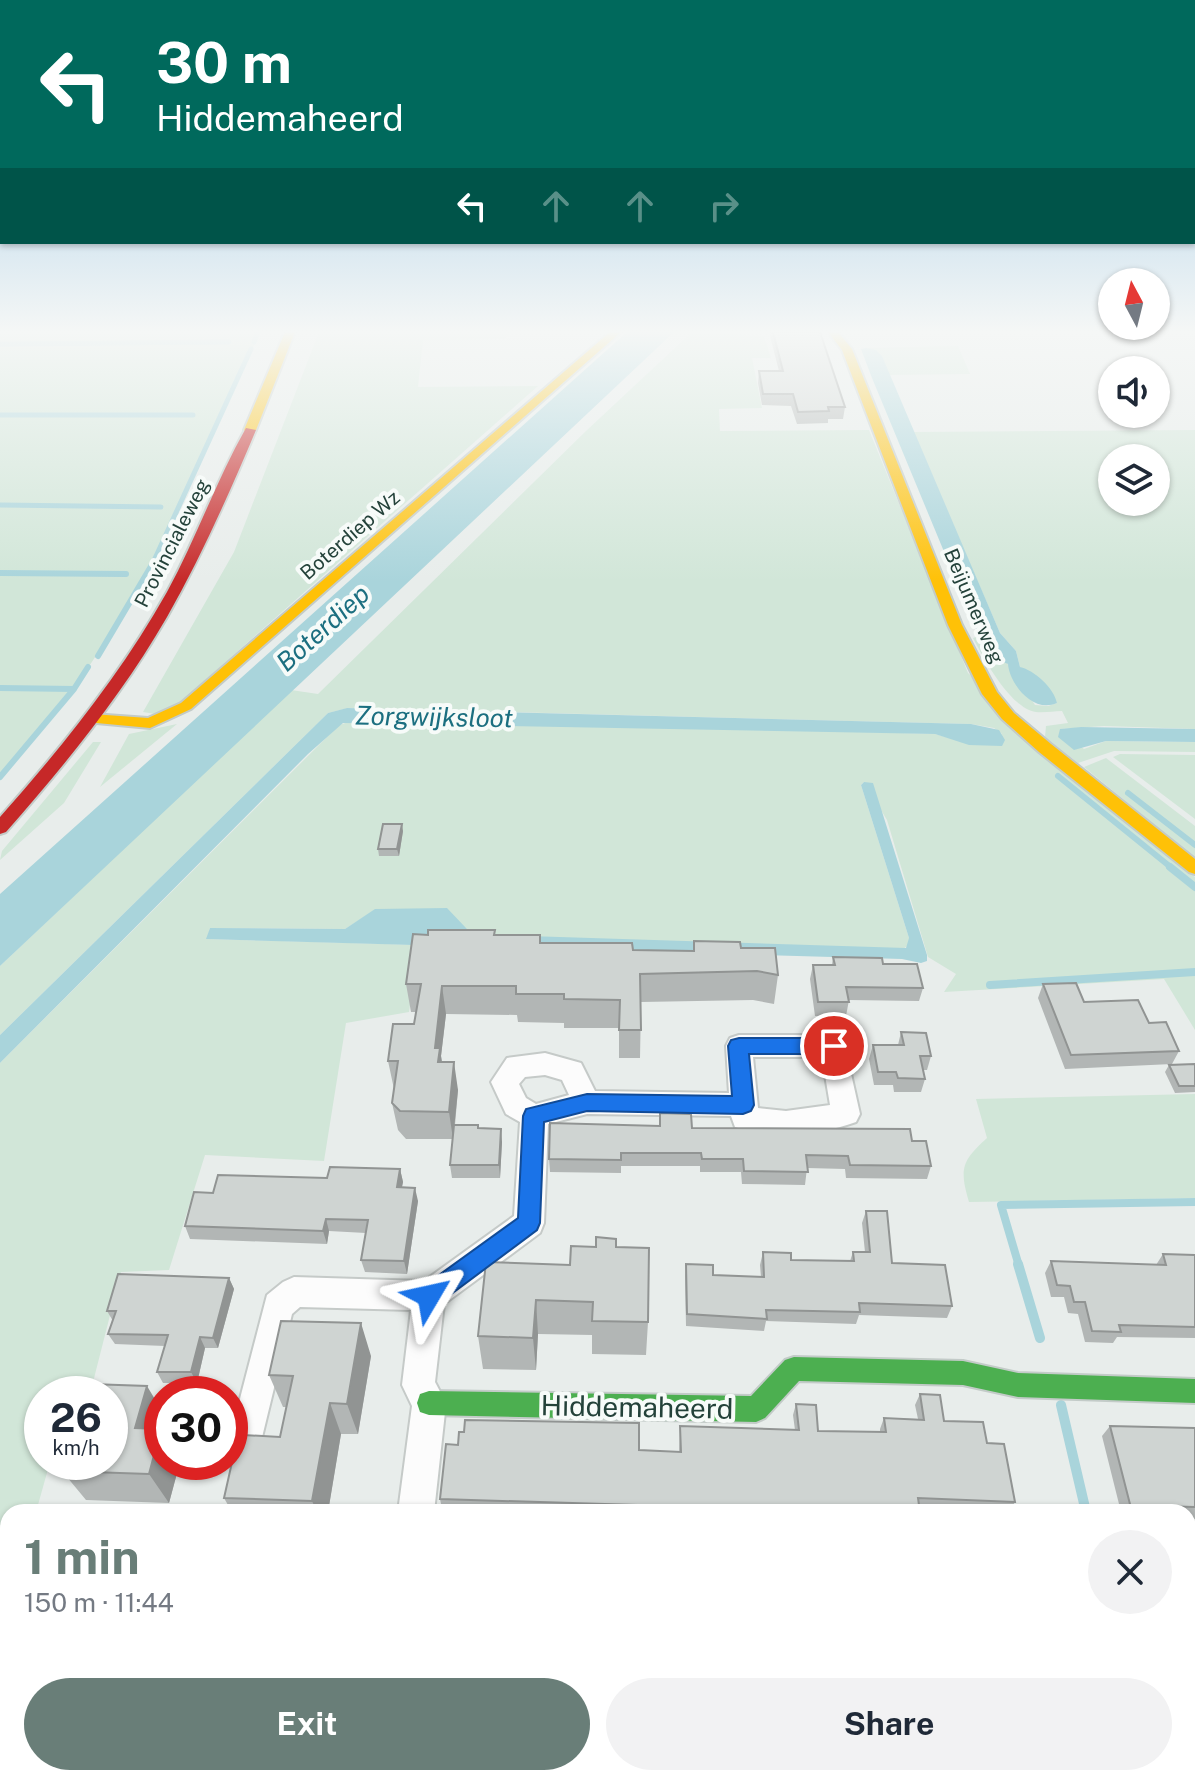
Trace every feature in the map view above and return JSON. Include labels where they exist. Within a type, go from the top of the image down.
[{"type":"street","name":"Provincialeweg","points":[[0,828],[92,719],[161,615],[225,489],[256,415]]},
{"type":"street","name":"Boterdiep Wz","points":[[92,719],[150,723],[186,706],[520,415]]},
{"type":"street","name":"Beijumerweg","points":[[873,415],[955,625],[990,694],[1008,716],[1045,748],[1195,868]]},
{"type":"street","points":[[587,1102],[571,1071],[545,1064],[517,1066],[505,1082],[516,1106],[534,1116],[587,1102],[743,1105]]},
{"type":"street","points":[[248,1433],[278,1306],[294,1292],[429,1296],[529,1223],[534,1116]]},
{"type":"street","points":[[417,1504],[429,1403],[418,1385],[429,1296]]},
{"type":"street","name":"Hiddemaheerd","points":[[429,1403],[756,1409],[794,1369],[963,1373],[1018,1385],[1195,1391]]},
{"type":"green space","points":[[0,415],[222,415],[150,574],[74,689],[0,776]]},
{"type":"green space","points":[[287,415],[505,415],[179,703],[155,714],[143,712],[234,552]]},
{"type":"green space","points":[[603,415],[719,415],[720,431],[869,430],[968,673],[1195,877],[1195,1030],[1164,979],[944,992],[956,974],[928,957],[887,820],[864,782],[861,785],[909,938],[909,945],[903,949],[706,942],[519,947],[470,930],[375,910],[345,929],[210,928],[207,939],[419,945],[409,1012],[346,1023],[324,1161],[205,1155],[169,1270],[121,1272],[95,1376],[24,1376],[24,1480],[45,1480],[38,1504],[0,1504],[0,1063],[339,725],[352,721],[935,734],[975,745],[1002,734],[994,728],[971,724],[348,708],[328,713],[0,1035],[0,966],[291,690],[318,694]]},
{"type":"green space","points":[[1195,430],[1195,729],[1104,726],[1060,729],[1084,749],[1106,741],[1195,742],[1195,752],[1114,751],[1078,763],[1045,737],[1046,726],[1068,723],[1062,711],[1036,712],[1017,702],[999,682],[973,638],[979,636],[984,646],[1008,664],[1035,705],[1057,703],[1020,667],[1016,651],[1000,633],[913,432]]},
{"type":"green space","points":[[177,724],[100,787],[129,734]]},
{"type":"green space","points":[[93,742],[101,742],[64,803],[0,860],[2,851]]},
{"type":"green space","points":[[1120,754],[1195,755],[1195,819],[1113,757]]},
{"type":"green space","points":[[1106,758],[1195,826],[1195,858],[1084,767]]},
{"type":"green space","points":[[1195,1094],[1195,1198],[969,1202],[964,1181],[965,1166],[972,1153],[987,1138],[976,1099]]},
{"type":"water","name":"Boterdiep","points":[[534,415],[585,415],[0,966],[0,894]]},
{"type":"water","points":[[887,415],[907,415],[1000,633],[1016,651],[1020,667],[1043,680],[1057,703],[1039,704],[1024,694],[1017,687],[1008,664],[996,659],[979,636]]},
{"type":"water","name":"Zorgwijksloot","points":[[347,708],[971,724],[999,730],[1005,740],[1002,746],[969,745],[935,734],[343,723],[308,754],[0,1063],[0,1035],[328,713]]},
{"type":"water","points":[[1060,729],[1195,729],[1195,742],[1106,741],[1074,750],[1058,737]]},
{"type":"water","points":[[864,782],[873,783],[927,961],[520,948],[528,936],[906,948],[909,938],[861,785]]},
{"type":"water","points":[[447,908],[484,947],[206,939],[210,928],[345,929],[375,909]]},
{"type":"building","points":[[383,824],[402,824],[397,849],[378,849]]},
{"type":"building","points":[[428,930],[495,930],[494,935],[540,935],[540,943],[632,943],[633,950],[694,951],[694,941],[740,942],[741,948],[775,948],[778,975],[757,971],[640,974],[641,1030],[619,1030],[620,1000],[564,999],[564,994],[516,994],[516,986],[442,986],[435,1048],[440,1048],[438,1062],[454,1062],[449,1112],[400,1111],[392,1103],[398,1061],[388,1061],[393,1024],[414,1024],[421,984],[406,984],[413,934],[428,935]]},
{"type":"building","points":[[833,957],[882,958],[883,964],[917,964],[923,988],[846,987],[849,1002],[818,1002],[813,965],[835,965]]},
{"type":"building","points":[[1076,983],[1084,1002],[1138,1000],[1149,1023],[1166,1022],[1179,1051],[1071,1055],[1043,984]]},
{"type":"building","points":[[901,1032],[926,1033],[931,1056],[920,1056],[925,1079],[898,1078],[896,1072],[878,1072],[873,1045],[904,1045]]},
{"type":"building","points":[[1195,1064],[1195,1086],[1179,1086],[1169,1065]]},
{"type":"building","points":[[660,1113],[691,1114],[692,1128],[910,1129],[912,1141],[926,1141],[931,1166],[850,1165],[848,1156],[806,1155],[808,1172],[744,1171],[743,1159],[702,1159],[701,1153],[621,1153],[621,1160],[549,1159],[550,1123],[660,1126]]},
{"type":"building","points":[[454,1125],[501,1129],[499,1165],[450,1165]]},
{"type":"building","points":[[330,1167],[400,1169],[397,1187],[415,1188],[404,1261],[361,1260],[368,1220],[326,1219],[323,1231],[185,1226],[194,1192],[213,1193],[218,1175],[327,1178]]},
{"type":"building","points":[[866,1211],[887,1211],[892,1263],[945,1265],[952,1306],[859,1303],[860,1312],[766,1310],[767,1319],[687,1314],[686,1264],[713,1265],[713,1275],[764,1277],[763,1252],[791,1253],[791,1260],[854,1261],[853,1252],[870,1252]]},
{"type":"building","points":[[596,1237],[616,1239],[616,1247],[649,1248],[648,1322],[592,1321],[593,1302],[536,1300],[533,1338],[478,1336],[486,1262],[570,1265],[571,1246],[596,1247]]},
{"type":"building","points":[[1163,1254],[1195,1255],[1195,1327],[1119,1325],[1121,1332],[1092,1331],[1085,1302],[1074,1302],[1070,1286],[1057,1285],[1051,1261],[1166,1265]]},
{"type":"building","points":[[118,1274],[229,1278],[213,1338],[200,1337],[191,1372],[157,1372],[168,1335],[108,1334],[116,1311],[107,1311]]},
{"type":"building","points":[[281,1321],[361,1323],[347,1404],[330,1403],[312,1501],[224,1498],[228,1480],[248,1480],[248,1435],[280,1437],[293,1376],[269,1375]]},
{"type":"building","points":[[128,1385],[144,1386],[135,1428],[144,1428],[144,1474],[128,1473]]},
{"type":"building","points":[[920,1394],[940,1395],[944,1421],[983,1422],[987,1443],[1004,1444],[1015,1502],[918,1498],[919,1504],[603,1504],[440,1499],[446,1444],[458,1445],[459,1432],[464,1432],[465,1420],[639,1423],[639,1450],[681,1452],[680,1426],[799,1430],[796,1404],[816,1405],[818,1431],[886,1432],[884,1418],[924,1420]]},
{"type":"building","points":[[1110,1426],[1195,1428],[1195,1504],[1130,1504]]},
{"type":"waterway","points":[[153,564],[221,415]]},
{"type":"waterway","points":[[0,505],[161,507]]},
{"type":"waterway","points":[[98,656],[153,564]]},
{"type":"waterway","points":[[0,573],[126,574]]},
{"type":"waterway","points":[[74,689],[88,667]]},
{"type":"waterway","points":[[0,688],[74,689]]},
{"type":"waterway","points":[[0,777],[74,689]]},
{"type":"waterway","points":[[1058,776],[1173,869]]},
{"type":"waterway","points":[[1128,793],[1195,845]]},
{"type":"waterway","points":[[1170,867],[1195,887]]},
{"type":"waterway","points":[[990,985],[1195,972]]},
{"type":"waterway","points":[[1019,1266],[1001,1205],[1195,1202]]},
{"type":"waterway","points":[[1018,1264],[1040,1338]]},
{"type":"waterway","points":[[1061,1405],[1084,1504]]},
{"type":"traffic: fast","points":[[429,1403],[756,1409],[794,1369],[963,1373],[1018,1385],[1195,1391]]},
{"type":"traffic: slow","points":[[250,430],[256,415]]},
{"type":"traffic: slow","points":[[92,719],[150,723],[186,706],[520,415]]},
{"type":"traffic: slow","points":[[873,415],[955,625],[990,694],[1008,716],[1045,748],[1195,868]]},
{"type":"traffic: jam","points":[[0,828],[75,739],[159,619],[188,566],[250,430]]},
{"type":"route","points":[[429,1296],[529,1223],[534,1116],[587,1102],[743,1105],[739,1046],[834,1046]]}]
